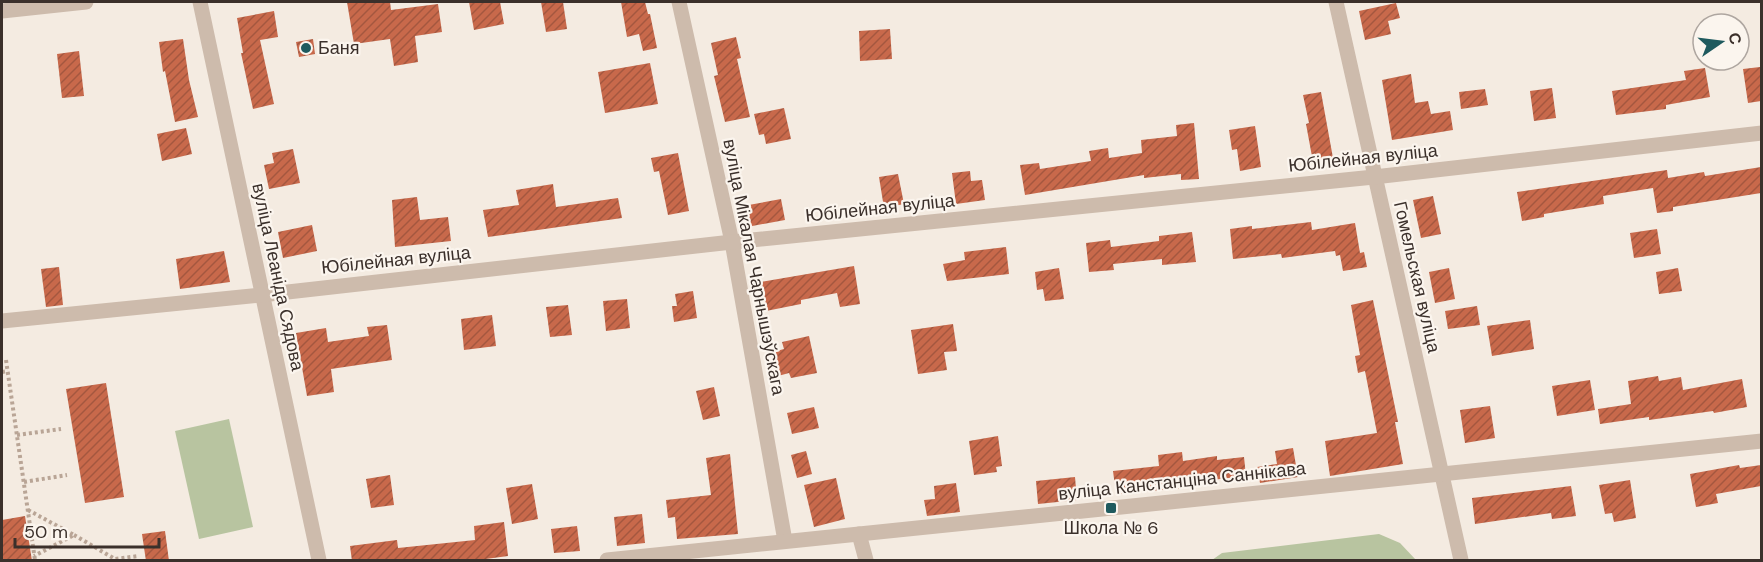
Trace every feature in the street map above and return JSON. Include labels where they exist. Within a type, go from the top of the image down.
[{"type":"street","points":[[2,10],[86,2]]},
{"type":"street","name":"вуліца Леаніда Сядова","points":[[200,2],[319,561]]},
{"type":"street","name":"вуліца Мікалая Чарнышэўскага","points":[[679,2],[732,242],[785,541]]},
{"type":"street","name":"Гомельская вуліца","points":[[1336,2],[1461,561]]},
{"type":"street","name":"Юбілейная вуліца","points":[[2,321],[261,295],[732,242],[1374,177],[1761,133]]},
{"type":"street","name":"вуліца Канстанціна Саннікава","points":[[607,561],[1761,441]]},
{"type":"street","points":[[858,534],[866,561]]},
{"type":"path","points":[[6,360],[35,558],[74,535]]},
{"type":"path","points":[[2,372],[8,371]]},
{"type":"path","points":[[17,435],[61,429]]},
{"type":"path","points":[[24,482],[67,475]]},
{"type":"path","points":[[28,510],[115,559],[139,556]]},
{"type":"green space","points":[[229,419],[253,527],[199,539],[175,431]]},
{"type":"green space","points":[[1379,534],[1400,543],[1416,560],[1212,560],[1222,553]]},
{"type":"building","points":[[347,2],[390,2],[391,10],[438,4],[442,32],[415,36],[418,62],[394,66],[390,39],[354,44]]},
{"type":"building","points":[[469,2],[500,2],[504,24],[474,30]]},
{"type":"building","points":[[541,2],[563,2],[567,29],[546,32]]},
{"type":"building","points":[[621,2],[645,2],[648,14],[650,14],[657,48],[643,51],[639,34],[627,37]]},
{"type":"building","points":[[1396,3],[1400,18],[1388,21],[1391,34],[1365,40],[1359,11]]},
{"type":"building","points":[[274,11],[278,37],[260,40],[274,104],[253,109],[241,53],[243,53],[237,18]]},
{"type":"building","points":[[890,29],[892,59],[860,61],[859,31]]},
{"type":"building","points":[[736,37],[741,58],[737,59],[750,117],[725,122],[714,76],[718,75],[711,43]]},
{"type":"building","points":[[183,39],[189,80],[198,117],[175,122],[165,71],[163,72],[159,42]]},
{"type":"building","name":"Баня","points":[[313,39],[315,54],[299,57],[296,42]]},
{"type":"building","points":[[79,51],[84,96],[62,98],[57,54]]},
{"type":"building","points":[[650,63],[658,104],[605,113],[598,72]]},
{"type":"building","points":[[1760,67],[1761,101],[1748,103],[1743,72],[1751,72],[1751,68]]},
{"type":"building","points":[[1684,71],[1706,72],[1710,97],[1666,105],[1666,109],[1616,115],[1612,91],[1686,80]]},
{"type":"building","points":[[1411,74],[1415,103],[1428,101],[1431,114],[1450,111],[1453,130],[1392,140],[1382,80]]},
{"type":"building","points":[[1552,88],[1556,118],[1534,121],[1530,91]]},
{"type":"building","points":[[1485,89],[1488,105],[1461,109],[1459,92]]},
{"type":"building","points":[[1321,92],[1333,158],[1313,162],[1306,124],[1309,123],[1303,95]]},
{"type":"building","points":[[784,108],[791,139],[766,144],[764,134],[759,135],[754,114]]},
{"type":"building","points":[[1194,123],[1199,179],[1181,180],[1181,174],[1144,178],[1144,175],[1025,195],[1020,165],[1039,163],[1040,169],[1091,161],[1089,151],[1108,148],[1109,158],[1142,153],[1141,140],[1177,136],[1176,125]]},
{"type":"building","points":[[1255,126],[1261,167],[1240,171],[1237,149],[1232,150],[1229,130]]},
{"type":"building","points":[[186,128],[192,154],[162,161],[157,134]]},
{"type":"building","points":[[293,149],[300,183],[269,189],[264,165],[274,163],[272,153]]},
{"type":"building","points":[[678,153],[689,211],[668,215],[659,171],[654,172],[651,158]]},
{"type":"building","points":[[1761,167],[1761,193],[1673,207],[1673,211],[1657,213],[1653,188],[1603,196],[1604,204],[1544,214],[1544,217],[1522,221],[1517,192],[1667,170],[1668,178],[1704,172],[1705,176]]},
{"type":"building","points":[[970,171],[971,181],[982,180],[985,200],[956,204],[952,173]]},
{"type":"building","points":[[898,174],[904,204],[884,208],[879,177]]},
{"type":"building","points":[[553,184],[556,207],[618,198],[622,218],[488,237],[483,210],[519,205],[516,190]]},
{"type":"building","points":[[1433,196],[1441,234],[1421,238],[1413,200]]},
{"type":"building","points":[[417,197],[420,220],[448,217],[451,241],[395,247],[392,200]]},
{"type":"building","points":[[781,199],[785,220],[747,227],[743,206]]},
{"type":"building","points":[[1311,222],[1312,230],[1355,223],[1360,253],[1364,252],[1367,267],[1343,271],[1340,255],[1336,256],[1335,251],[1282,258],[1281,254],[1233,259],[1230,229],[1252,226],[1252,229]]},
{"type":"building","points":[[312,225],[317,251],[283,258],[278,232]]},
{"type":"building","points":[[1657,229],[1661,254],[1634,258],[1630,233]]},
{"type":"building","points":[[1192,232],[1196,262],[1162,265],[1162,259],[1113,264],[1114,270],[1089,272],[1086,243],[1110,240],[1111,247],[1159,241],[1159,236]]},
{"type":"building","points":[[1006,247],[1009,274],[947,281],[943,264],[965,260],[964,252]]},
{"type":"building","points":[[224,251],[230,282],[180,289],[176,259]]},
{"type":"building","points":[[854,266],[860,304],[840,307],[837,293],[801,300],[801,304],[766,311],[761,282]]},
{"type":"building","points":[[59,267],[63,305],[46,307],[41,269]]},
{"type":"building","points":[[1059,268],[1064,299],[1045,301],[1043,289],[1037,290],[1035,272]]},
{"type":"building","points":[[1449,268],[1455,299],[1435,303],[1429,272]]},
{"type":"building","points":[[1678,268],[1682,291],[1659,294],[1656,272]]},
{"type":"building","points":[[693,291],[697,318],[674,322],[672,306],[677,306],[675,294]]},
{"type":"building","points":[[627,299],[630,328],[606,331],[603,301]]},
{"type":"building","points":[[1373,300],[1398,422],[1395,422],[1403,464],[1330,476],[1325,441],[1377,433],[1365,371],[1358,373],[1355,356],[1360,355],[1351,305]]},
{"type":"building","points":[[568,305],[572,335],[550,337],[546,307]]},
{"type":"building","points":[[1477,306],[1480,325],[1448,329],[1445,311]]},
{"type":"building","points":[[492,315],[496,346],[464,350],[461,319]]},
{"type":"building","points":[[1530,320],[1534,349],[1492,356],[1487,326]]},
{"type":"building","points":[[953,324],[957,351],[944,352],[947,370],[918,374],[911,330]]},
{"type":"building","points":[[387,325],[392,360],[331,369],[334,392],[307,396],[296,333],[326,328],[328,342],[369,336],[367,327]]},
{"type":"building","points":[[809,336],[817,373],[791,378],[789,373],[778,376],[773,352],[784,349],[782,342]]},
{"type":"building","points":[[1658,376],[1659,381],[1681,377],[1683,390],[1742,379],[1747,407],[1714,413],[1713,411],[1649,420],[1649,417],[1600,424],[1598,409],[1631,404],[1628,381]]},
{"type":"building","points":[[1590,380],[1595,410],[1557,416],[1552,386]]},
{"type":"building","points":[[106,383],[124,497],[85,503],[66,389]]},
{"type":"building","points":[[714,387],[720,416],[703,420],[696,391]]},
{"type":"building","points":[[1490,406],[1495,438],[1465,443],[1460,410]]},
{"type":"building","points":[[814,407],[819,428],[792,434],[787,413]]},
{"type":"building","points":[[998,436],[1002,466],[996,467],[997,472],[974,475],[969,441]]},
{"type":"building","points":[[1293,448],[1298,477],[1260,483],[1257,467],[1277,464],[1275,451]]},
{"type":"building","points":[[806,451],[812,474],[797,478],[791,455]]},
{"type":"building","points":[[1182,452],[1183,461],[1217,456],[1217,460],[1244,457],[1246,476],[1186,483],[1186,488],[1116,494],[1113,471],[1159,466],[1158,455]]},
{"type":"building","points":[[730,454],[738,534],[677,539],[675,517],[668,518],[666,500],[711,495],[706,458]]},
{"type":"building","points":[[1739,465],[1740,468],[1761,465],[1761,486],[1716,494],[1718,503],[1696,507],[1690,474]]},
{"type":"building","points":[[390,475],[394,505],[371,508],[366,479]]},
{"type":"building","points":[[1075,477],[1077,500],[1038,504],[1036,481]]},
{"type":"building","points":[[836,478],[845,519],[814,527],[804,485]]},
{"type":"building","points":[[1630,480],[1636,518],[1614,522],[1612,513],[1605,514],[1599,485]]},
{"type":"building","points":[[956,483],[960,512],[927,516],[924,500],[935,499],[934,486]]},
{"type":"building","points":[[532,484],[538,519],[512,524],[506,488]]},
{"type":"building","points":[[1571,486],[1576,516],[1552,519],[1551,513],[1475,524],[1472,498]]},
{"type":"building","points":[[642,514],[645,543],[617,546],[614,517]]},
{"type":"building","points":[[25,516],[32,561],[2,561],[2,520]]},
{"type":"building","points":[[504,522],[508,556],[471,561],[352,561],[350,546],[397,540],[398,548],[475,540],[474,526]]},
{"type":"building","points":[[577,526],[580,551],[554,553],[551,529]]},
{"type":"building","points":[[165,531],[169,561],[146,561],[142,534]]},
{"type":"place","name":"Баня","points":[[306,48]]},
{"type":"place","name":"Школа № 6","points":[[1111,508]]}]
